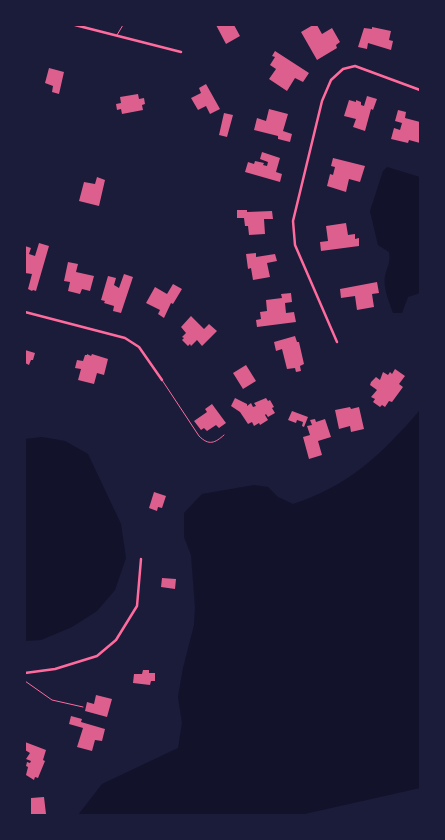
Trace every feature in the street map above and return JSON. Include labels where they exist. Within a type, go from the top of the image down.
[{"type":"street","points":[[74,25],[181,52]]},
{"type":"street","points":[[337,342],[295,245],[293,221],[322,100],[331,80],[343,69],[355,66],[420,90]]},
{"type":"street","points":[[25,312],[125,338],[139,347],[162,380]]},
{"type":"street","points":[[25,673],[55,669],[97,656],[116,640],[137,606],[141,559]]},
{"type":"lane","points":[[116,36],[123,25]]},
{"type":"lane","points":[[162,380],[204,441],[216,442],[224,435]]},
{"type":"lane","points":[[25,681],[52,700],[83,707]]},
{"type":"shaded area","points":[[387,167],[420,177],[420,293],[408,297],[402,313],[393,313],[388,299],[385,276],[389,262],[389,252],[378,245],[370,211],[383,171]]},
{"type":"shaded area","points":[[420,410],[420,788],[300,815],[78,815],[102,784],[178,748],[182,723],[178,697],[194,625],[195,607],[191,555],[184,537],[184,513],[202,494],[254,485],[268,487],[278,497],[293,504],[313,497],[348,478],[364,466]]},
{"type":"shaded area","points":[[42,437],[65,441],[88,454],[121,524],[126,558],[115,590],[97,611],[72,627],[41,640],[25,641],[25,439]]},
{"type":"building","points":[[216,25],[234,25],[240,36],[226,44]]},
{"type":"building","points":[[313,25],[317,25],[322,34],[332,28],[340,42],[336,45],[337,48],[317,60],[301,32]]},
{"type":"building","points":[[372,27],[391,31],[389,40],[393,41],[391,50],[368,43],[367,49],[358,47],[364,28],[372,29]]},
{"type":"building","points":[[275,51],[309,73],[303,82],[295,78],[287,91],[269,79],[276,69],[270,65],[275,57],[272,56]]},
{"type":"building","points":[[49,68],[64,72],[59,94],[52,92],[53,86],[45,83]]},
{"type":"building","points":[[206,84],[220,109],[210,114],[206,106],[198,110],[191,98],[201,93],[199,88]]},
{"type":"building","points":[[138,94],[139,99],[144,98],[143,110],[122,114],[121,109],[117,110],[116,104],[121,103],[120,97]]},
{"type":"building","points":[[367,96],[377,99],[373,110],[371,109],[365,131],[353,127],[356,119],[344,116],[349,100],[361,102],[361,105],[364,106]]},
{"type":"building","points":[[269,109],[288,114],[283,131],[292,134],[290,142],[278,139],[278,136],[254,130],[257,118],[266,121]]},
{"type":"building","points":[[398,110],[406,112],[405,118],[420,122],[420,143],[409,140],[408,143],[391,139],[394,128],[400,130],[402,123],[395,121]]},
{"type":"building","points":[[224,113],[233,115],[227,137],[219,135]]},
{"type":"building","points":[[262,152],[280,158],[276,172],[282,174],[280,182],[245,172],[248,162],[254,164],[255,161],[264,163],[263,165],[267,166],[268,162],[260,159]]},
{"type":"building","points":[[333,158],[365,166],[360,182],[349,179],[346,192],[327,186],[330,174],[333,175],[335,167],[331,166]]},
{"type":"building","points":[[97,177],[105,180],[99,206],[79,201],[84,182],[95,184]]},
{"type":"building","points":[[237,210],[247,210],[247,212],[272,211],[273,219],[264,219],[265,234],[249,235],[248,226],[245,226],[244,218],[237,218]]},
{"type":"building","points":[[346,223],[348,235],[355,234],[355,239],[359,238],[359,246],[321,251],[320,242],[328,241],[326,226]]},
{"type":"building","points":[[39,243],[49,246],[36,291],[32,291],[28,289],[32,274],[25,273],[25,246],[31,248],[29,254],[35,256]]},
{"type":"building","points":[[256,253],[256,257],[275,254],[277,261],[267,263],[270,277],[253,280],[251,268],[248,269],[246,254]]},
{"type":"building","points":[[68,262],[78,264],[76,272],[94,276],[90,291],[82,289],[80,294],[68,291],[70,282],[64,281]]},
{"type":"building","points":[[124,274],[133,277],[121,313],[113,311],[114,306],[101,300],[108,276],[116,278],[114,285],[119,288]]},
{"type":"building","points":[[377,282],[379,293],[372,294],[374,307],[357,310],[355,296],[341,298],[340,289]]},
{"type":"building","points":[[173,284],[182,289],[173,304],[171,303],[164,318],[158,314],[160,310],[146,303],[155,287],[167,294]]},
{"type":"building","points":[[291,293],[292,302],[285,303],[286,313],[294,312],[296,322],[257,327],[256,320],[261,319],[260,312],[267,311],[266,300],[282,298],[281,294]]},
{"type":"building","points":[[191,316],[204,329],[209,324],[217,331],[202,346],[197,340],[191,346],[190,344],[188,346],[182,340],[186,333],[181,327]]},
{"type":"building","points":[[295,336],[297,342],[299,342],[304,364],[300,366],[301,371],[296,372],[295,368],[287,369],[282,349],[276,351],[274,342]]},
{"type":"building","points":[[25,350],[35,353],[29,365],[25,363]]},
{"type":"building","points":[[87,354],[108,359],[104,375],[97,373],[94,384],[78,380],[81,369],[75,368],[77,360],[83,361]]},
{"type":"building","points":[[246,365],[256,381],[243,389],[233,373]]},
{"type":"building","points":[[395,369],[405,376],[399,384],[403,387],[392,402],[389,401],[385,407],[382,405],[380,407],[373,402],[375,399],[371,397],[377,390],[370,385],[371,382],[376,377],[380,380],[383,372],[388,375],[390,372],[392,374]]},
{"type":"building","points":[[235,398],[247,404],[247,406],[251,403],[253,407],[256,406],[254,403],[266,398],[268,401],[270,400],[275,413],[268,417],[266,414],[268,420],[260,425],[259,423],[254,426],[252,422],[248,424],[240,412],[231,406]]},
{"type":"building","points":[[212,404],[226,423],[219,428],[216,425],[207,431],[204,428],[201,430],[194,421],[207,412],[205,409]]},
{"type":"building","points":[[350,407],[351,409],[359,407],[364,429],[351,432],[350,426],[339,429],[335,410]]},
{"type":"building","points":[[292,411],[308,417],[304,427],[302,426],[303,422],[297,420],[296,423],[288,420]]},
{"type":"building","points":[[315,419],[316,422],[325,419],[331,437],[318,441],[322,455],[309,459],[303,437],[310,435],[307,426],[312,425],[310,420]]},
{"type":"building","points":[[154,492],[166,496],[162,508],[158,507],[157,511],[149,508]]},
{"type":"building","points":[[162,578],[176,579],[175,589],[161,587]]},
{"type":"building","points":[[143,670],[155,673],[155,681],[151,681],[150,685],[133,683],[134,674],[142,674]]},
{"type":"building","points":[[96,695],[112,699],[107,717],[85,711],[87,702],[94,704]]},
{"type":"building","points":[[71,716],[82,719],[81,722],[105,729],[102,741],[95,740],[92,751],[77,747],[83,728],[69,724]]},
{"type":"building","points":[[25,742],[46,750],[43,760],[45,761],[38,778],[35,777],[34,780],[26,775],[27,762],[30,763],[31,761],[26,759],[30,753],[25,750]]},
{"type":"building","points":[[44,797],[46,814],[31,815],[31,798]]}]
